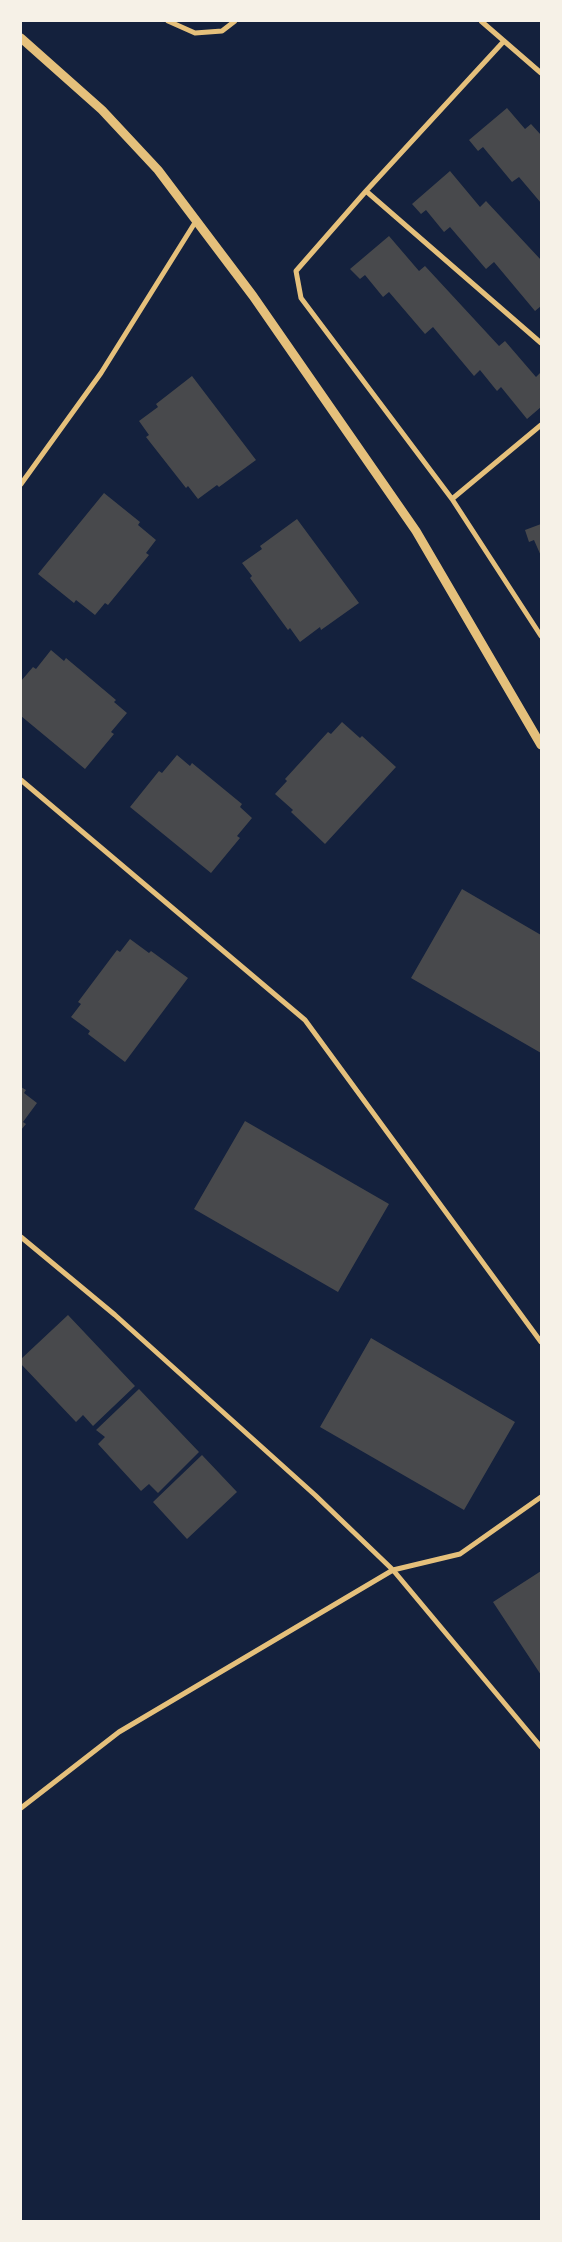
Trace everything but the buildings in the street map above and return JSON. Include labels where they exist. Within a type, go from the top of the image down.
[{"type":"street","points":[[168,21],[195,33],[222,31],[236,21]]},
{"type":"street","points":[[481,21],[541,73]]},
{"type":"street","points":[[21,38],[102,110],[158,170],[253,296],[416,531],[541,745]]},
{"type":"street","points":[[504,41],[366,191],[296,271],[300,298],[452,499],[541,636]]},
{"type":"street","points":[[366,191],[541,343]]},
{"type":"street","points":[[21,484],[101,374],[196,221]]},
{"type":"street","points":[[452,499],[541,425]]},
{"type":"street","points":[[21,780],[305,1020],[541,1342]]},
{"type":"street","points":[[21,1237],[115,1315],[315,1494],[393,1570],[541,1747]]},
{"type":"street","points":[[21,1808],[119,1732],[393,1570],[460,1554],[541,1497]]}]
